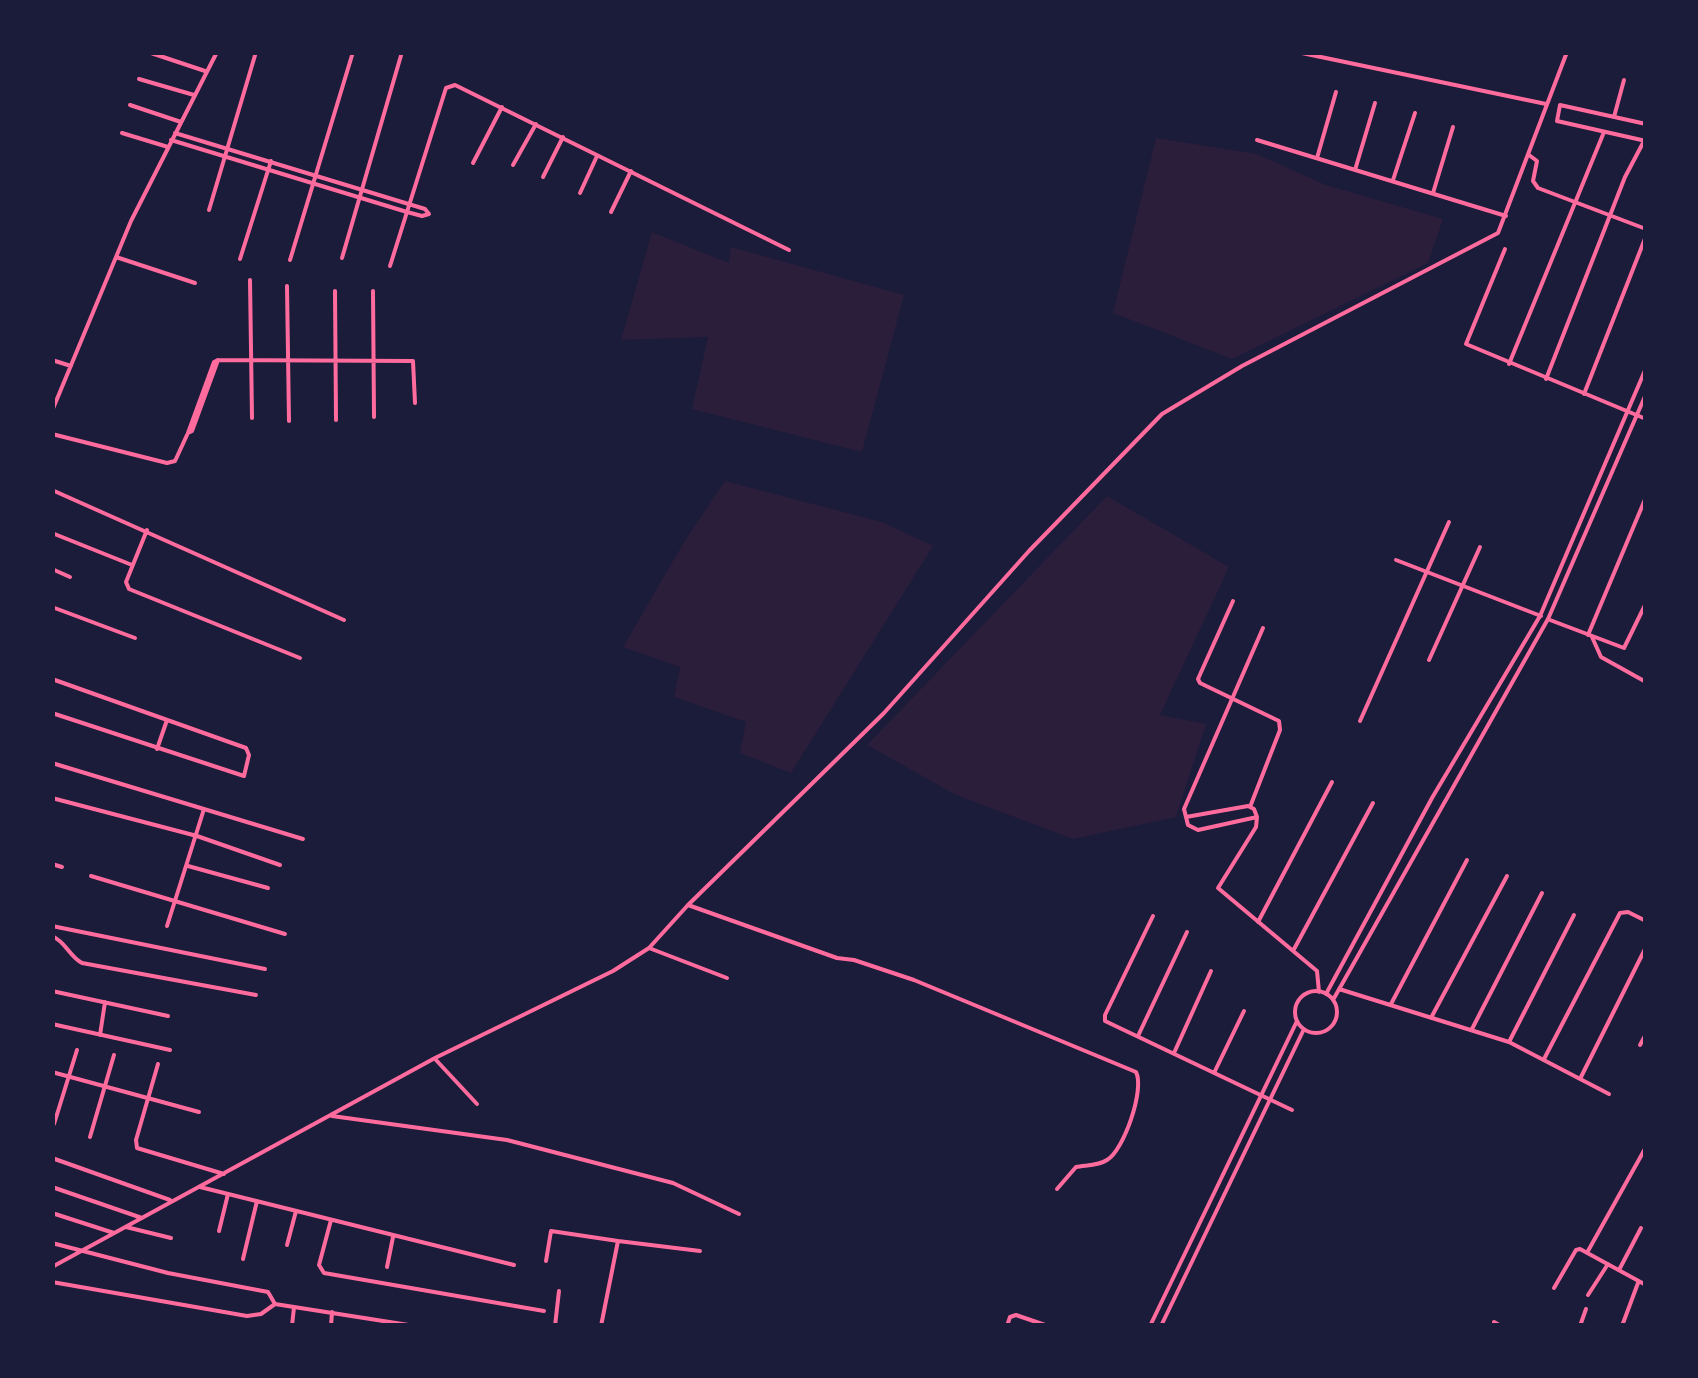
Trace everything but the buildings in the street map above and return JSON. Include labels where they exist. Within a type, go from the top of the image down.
[{"type":"street","points":[[148,52],[206,72]]},
{"type":"street","points":[[52,410],[116,257],[217,52]]},
{"type":"street","points":[[209,210],[256,52]]},
{"type":"street","points":[[290,260],[353,52]]},
{"type":"street","points":[[342,258],[402,52]]},
{"type":"street","points":[[1297,52],[1546,104]]},
{"type":"street","points":[[52,1267],[435,1058],[612,971],[649,948],[884,713],[1029,551],[1162,414],[1242,366],[1498,233],[1567,52]]},
{"type":"street","points":[[139,79],[194,95]]},
{"type":"street","points":[[1614,117],[1624,80]]},
{"type":"street","points":[[390,266],[446,88],[460,86],[789,250]]},
{"type":"street","points":[[1316,158],[1336,92]]},
{"type":"street","points":[[1355,170],[1375,102]]},
{"type":"street","points":[[130,105],[181,122]]},
{"type":"street","points":[[1546,379],[1645,141],[1556,122],[1560,105],[1645,123]]},
{"type":"street","points":[[474,163],[502,106]]},
{"type":"street","points":[[1393,181],[1415,113]]},
{"type":"street","points":[[513,166],[536,124]]},
{"type":"street","points":[[1433,194],[1453,127]]},
{"type":"street","points":[[1509,364],[1604,132]]},
{"type":"street","points":[[122,133],[226,157],[422,216],[429,214],[426,209],[175,133]]},
{"type":"street","points":[[543,177],[563,137]]},
{"type":"street","points":[[1257,140],[1506,216]]},
{"type":"street","points":[[580,193],[598,154]]},
{"type":"street","points":[[1529,155],[1537,162],[1534,185],[1646,233],[1584,394]]},
{"type":"street","points":[[240,259],[271,161]]},
{"type":"street","points":[[611,212],[631,171]]},
{"type":"street","points":[[1505,249],[1466,342],[1468,346],[1646,419]]},
{"type":"street","points":[[116,257],[195,283]]},
{"type":"street","points":[[250,280],[252,418]]},
{"type":"street","points":[[288,286],[289,421]]},
{"type":"street","points":[[374,291],[374,417]]},
{"type":"street","points":[[335,292],[336,420]]},
{"type":"street","points":[[52,360],[71,366]]},
{"type":"street","points":[[52,434],[168,463],[175,461],[218,360],[413,362],[415,403]]},
{"type":"street","points":[[1322,993],[1343,967],[1432,798],[1540,616],[1646,368]]},
{"type":"street","points":[[1333,1000],[1548,619],[1646,394]]},
{"type":"street","points":[[52,490],[344,620]]},
{"type":"street","points":[[1646,497],[1590,636],[1601,657],[1646,682]]},
{"type":"street","points":[[1360,721],[1449,522]]},
{"type":"street","points":[[147,530],[126,582],[129,589],[300,658]]},
{"type":"street","points":[[52,533],[132,564]]},
{"type":"street","points":[[1429,660],[1480,547]]},
{"type":"street","points":[[1396,560],[1624,648],[1646,604]]},
{"type":"street","points":[[52,569],[70,577]]},
{"type":"street","points":[[1233,601],[1198,679],[1280,724],[1250,806]]},
{"type":"street","points":[[52,608],[135,638]]},
{"type":"street","points":[[1257,817],[1198,830],[1188,825],[1186,802],[1263,628]]},
{"type":"street","points":[[52,679],[246,748],[249,755],[244,776],[52,713]]},
{"type":"street","points":[[158,748],[166,720]]},
{"type":"street","points":[[52,763],[304,839]]},
{"type":"street","points":[[1258,922],[1332,782]]},
{"type":"street","points":[[52,798],[198,836],[280,864]]},
{"type":"street","points":[[1292,951],[1372,804]]},
{"type":"street","points":[[1250,806],[1257,817],[1256,827],[1218,885],[1319,974],[1322,993]]},
{"type":"street","points":[[1186,817],[1250,806]]},
{"type":"street","points":[[167,926],[204,809]]},
{"type":"street","points":[[1391,1004],[1467,860]]},
{"type":"street","points":[[52,864],[62,867]]},
{"type":"street","points":[[188,866],[268,888]]},
{"type":"street","points":[[92,876],[285,934]]},
{"type":"street","points":[[1432,1016],[1508,876]]},
{"type":"street","points":[[1472,1029],[1542,893]]},
{"type":"street","points":[[688,906],[837,958],[914,980],[1131,1068],[1140,1080],[1138,1097],[1114,1154],[1103,1163],[1076,1167],[1058,1189]]},
{"type":"street","points":[[1544,1059],[1620,913],[1628,912],[1646,921]]},
{"type":"street","points":[[1508,1042],[1574,914]]},
{"type":"street","points":[[1153,916],[1104,1018],[1292,1110]]},
{"type":"street","points":[[52,926],[265,969]]},
{"type":"street","points":[[1138,1037],[1187,932]]},
{"type":"street","points":[[52,936],[82,963],[256,996]]},
{"type":"street","points":[[1580,1078],[1646,947]]},
{"type":"street","points":[[649,948],[727,978]]},
{"type":"street","points":[[1173,1054],[1211,971]]},
{"type":"street","points":[[1339,989],[1508,1042],[1609,1094]]},
{"type":"street","points":[[52,991],[168,1016]]},
{"type":"street","points":[[1150,1326],[1298,1021],[1299,1002],[1309,993],[1322,993],[1333,1000],[1337,1012],[1329,1028],[1318,1033],[1298,1021]]},
{"type":"street","points":[[100,1035],[105,1002]]},
{"type":"street","points":[[1214,1073],[1244,1011]]},
{"type":"street","points":[[52,1024],[170,1050]]},
{"type":"street","points":[[1161,1326],[1304,1028]]},
{"type":"street","points":[[1640,1045],[1646,1034]]},
{"type":"street","points":[[54,1124],[77,1050]]},
{"type":"street","points":[[90,1137],[114,1056]]},
{"type":"street","points":[[435,1058],[477,1104]]},
{"type":"street","points":[[158,1064],[137,1148],[224,1174]]},
{"type":"street","points":[[52,1072],[199,1112]]},
{"type":"street","points":[[332,1116],[507,1140],[673,1183],[740,1214]]},
{"type":"street","points":[[1588,1251],[1646,1148]]},
{"type":"street","points":[[52,1158],[173,1202]]},
{"type":"street","points":[[52,1187],[142,1218]]},
{"type":"street","points":[[200,1187],[514,1265]]},
{"type":"street","points":[[219,1232],[228,1194]]},
{"type":"street","points":[[243,1259],[258,1201]]},
{"type":"street","points":[[287,1245],[296,1211]]},
{"type":"street","points":[[52,1213],[114,1233]]},
{"type":"street","points":[[332,1220],[320,1264],[324,1273],[544,1311]]},
{"type":"street","points":[[126,1226],[172,1238]]},
{"type":"street","points":[[1619,1270],[1641,1228]]},
{"type":"street","points":[[546,1261],[552,1231],[700,1251]]},
{"type":"street","points":[[388,1266],[394,1235]]},
{"type":"street","points":[[602,1326],[618,1241]]},
{"type":"street","points":[[52,1243],[268,1292],[275,1304]]},
{"type":"street","points":[[1554,1288],[1576,1250],[1588,1251],[1646,1285]]},
{"type":"street","points":[[1588,1296],[1608,1264]]},
{"type":"street","points":[[1622,1326],[1639,1281]]},
{"type":"street","points":[[52,1282],[248,1316],[262,1314],[275,1304],[369,1322],[411,1325]]},
{"type":"street","points":[[555,1326],[560,1291]]},
{"type":"street","points":[[292,1326],[294,1306]]},
{"type":"street","points":[[1580,1326],[1586,1308]]},
{"type":"street","points":[[331,1326],[332,1312]]},
{"type":"street","points":[[1007,1326],[1010,1317],[1016,1315],[1048,1326]]},
{"type":"street","points":[[1494,1322],[1501,1326]]},
{"type":"shaded area","points":[[1156,138],[1257,154],[1326,185],[1443,219],[1428,263],[1232,359],[1113,313]]},
{"type":"shaded area","points":[[652,232],[729,263],[731,247],[904,295],[862,452],[692,409],[708,337],[621,340]]},
{"type":"shaded area","points":[[725,481],[882,522],[933,546],[791,773],[740,753],[746,722],[674,697],[680,667],[623,647]]},
{"type":"shaded area","points":[[1107,496],[1229,567],[1160,715],[1206,724],[1176,817],[1073,839],[956,795],[867,745]]}]
